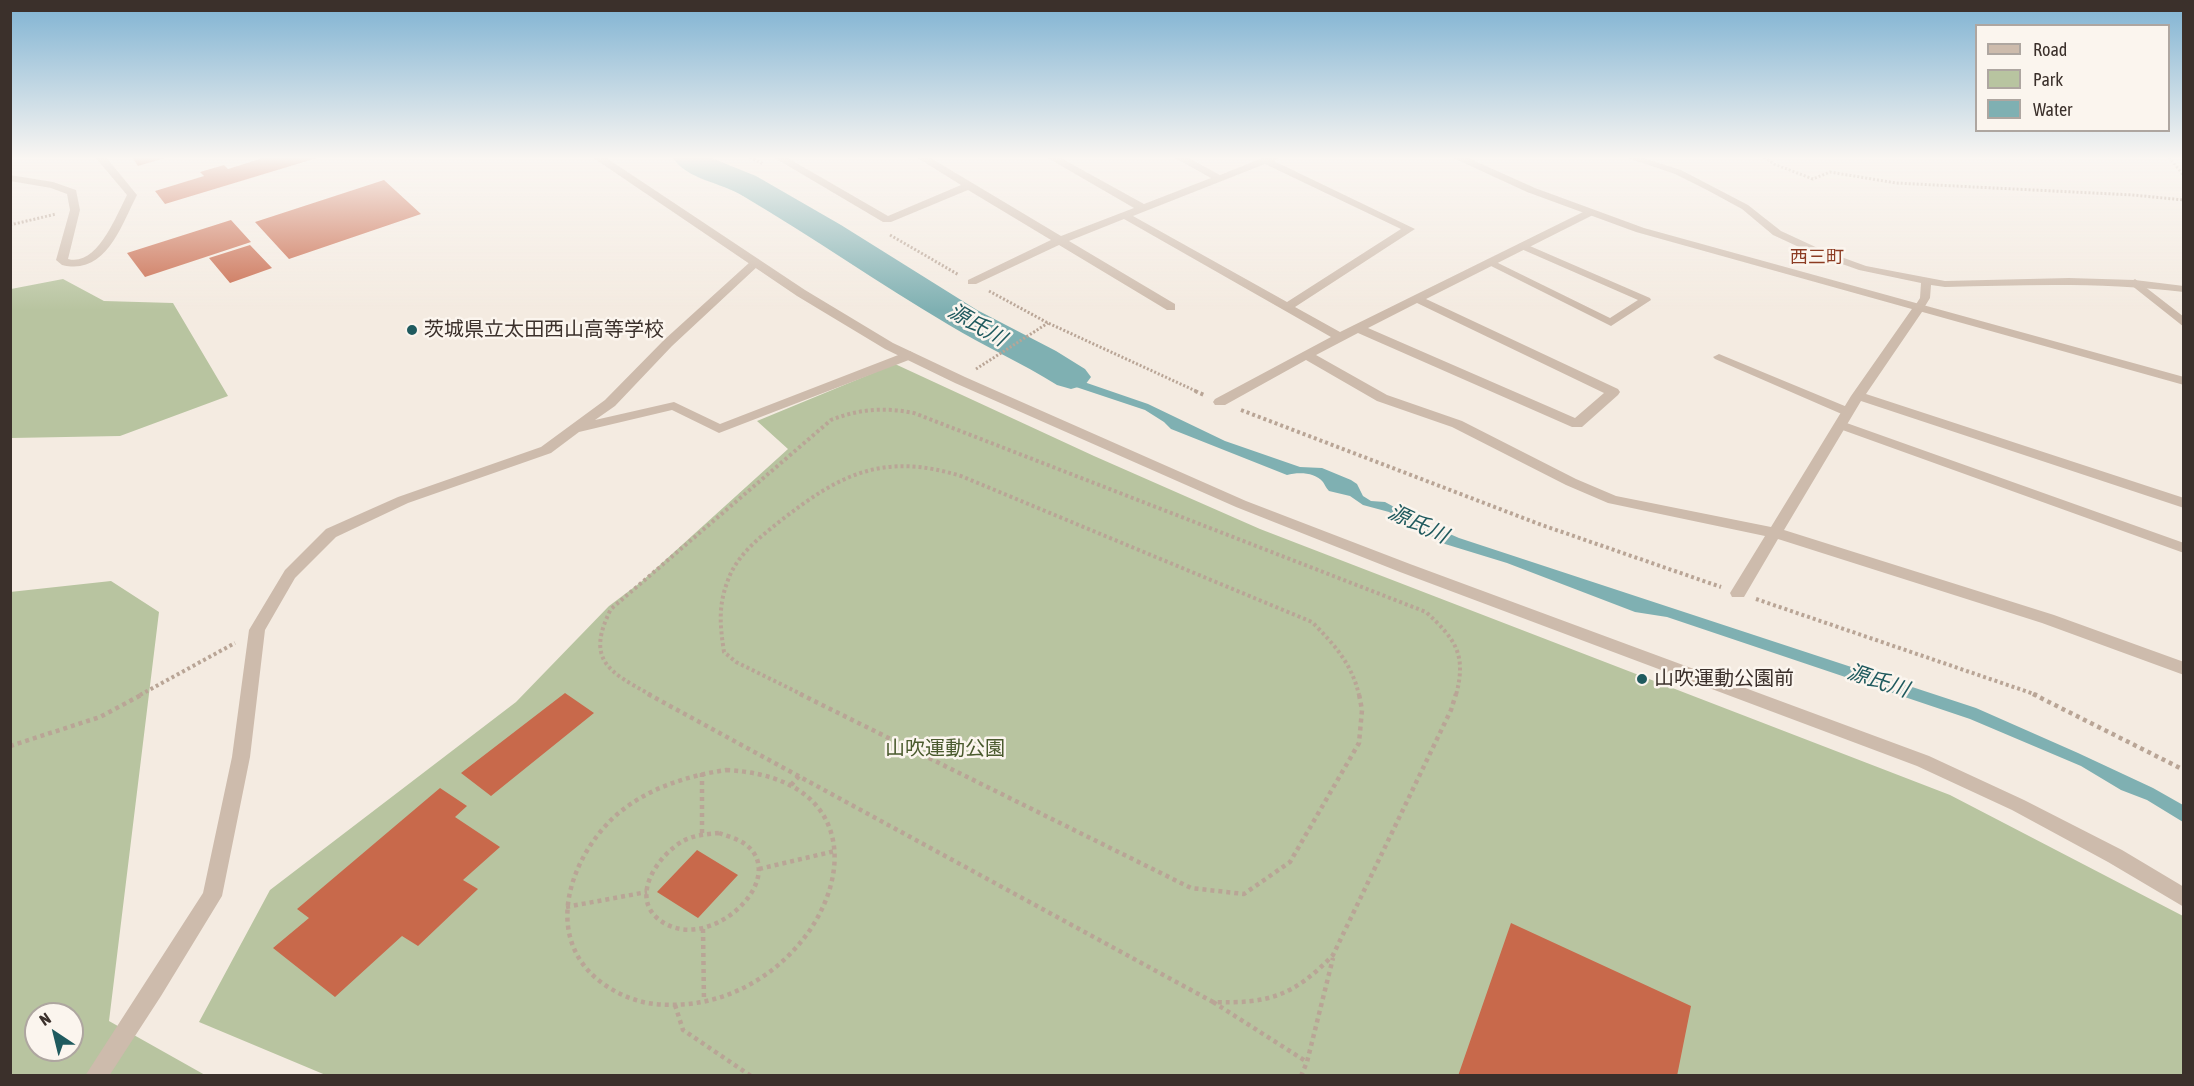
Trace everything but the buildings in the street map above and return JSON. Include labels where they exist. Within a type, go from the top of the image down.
[{"type":"street","points":[[75,210],[62,260],[66,264],[75,264],[92,258],[102,251],[125,208]]},
{"type":"street","points":[[671,208],[754,264],[879,340],[1095,441],[1241,504],[1405,568],[1923,761],[2018,805],[2115,856],[2184,898]]},
{"type":"street","points":[[865,208],[887,220],[916,208]]},
{"type":"street","points":[[1003,208],[1172,307]]},
{"type":"street","points":[[972,282],[1058,241],[1143,208]]},
{"type":"street","points":[[1287,307],[1409,229],[1367,208]]},
{"type":"street","points":[[1576,208],[1683,243],[2184,381]]},
{"type":"street","points":[[1220,402],[1340,337],[1589,213]]},
{"type":"street","points":[[1124,214],[1340,337]]},
{"type":"street","points":[[96,1076],[212,896],[241,758],[257,630],[291,574],[331,533],[403,500],[546,450],[610,403],[668,343],[754,264]]},
{"type":"street","points":[[2135,283],[2184,323]]},
{"type":"street","points":[[1358,328],[1577,424],[1613,392],[1417,299]]},
{"type":"street","points":[[1738,593],[1858,396],[1918,309]]},
{"type":"street","points":[[1306,355],[1382,398],[1457,424],[1571,482],[1613,500],[1776,533],[2048,619],[2184,669]]},
{"type":"street","points":[[573,430],[674,406],[720,429],[910,356]]},
{"type":"street","points":[[1858,396],[2184,503]]},
{"type":"lane","points":[[1746,208],[1777,233],[1818,252],[1863,268],[1926,281],[1945,284],[2069,281],[2135,283],[2184,289]]},
{"type":"lane","points":[[1490,263],[1611,323],[1646,300],[1523,246]]},
{"type":"lane","points":[[1918,309],[1925,298],[1926,281]]},
{"type":"lane","points":[[1719,357],[1845,418],[2184,548]]},
{"type":"path","points":[[10,225],[75,210]]},
{"type":"path","points":[[883,231],[1048,323],[1220,402],[1539,524],[2040,696],[2184,770]]},
{"type":"path","points":[[988,360],[1048,323]]},
{"type":"path","points":[[1301,1076],[1307,1062],[1333,955],[1451,710],[1462,676],[1461,655],[1449,633],[1426,612],[914,413],[894,409],[851,412],[831,420],[611,609],[601,627],[598,646],[604,663],[618,677],[1213,1002],[1307,1062]]},
{"type":"path","points":[[902,465],[932,467],[961,476],[1312,622],[1338,648],[1355,677],[1362,710],[1359,743],[1290,862],[1244,894],[1191,888],[736,662],[724,652],[719,615],[728,578],[750,545],[814,495],[839,480],[870,470],[902,465]]},
{"type":"path","points":[[10,746],[100,717],[257,630]]},
{"type":"path","points":[[726,770],[750,771],[772,776],[808,797],[822,813],[835,851],[835,874],[829,897],[819,920],[803,942],[783,962],[759,979],[732,993],[704,1001],[675,1005],[648,1003],[623,997],[602,985],[585,970],[573,951],[567,929],[566,907],[570,884],[579,861],[593,839],[610,820],[653,790],[702,773],[726,770]]},
{"type":"path","points":[[702,773],[702,834]]},
{"type":"path","points":[[791,785],[799,776]]},
{"type":"path","points":[[719,833],[734,836],[747,844],[755,855],[759,868],[757,884],[743,905],[722,923],[704,929],[686,931],[670,927],[657,918],[649,906],[647,892],[650,877],[658,862],[670,849],[702,834],[719,833]]},
{"type":"path","points":[[759,868],[835,851]]},
{"type":"path","points":[[566,907],[647,892]]},
{"type":"path","points":[[704,929],[704,1001]]},
{"type":"path","points":[[1213,1002],[1249,1004],[1283,996],[1312,979],[1333,955]]},
{"type":"path","points":[[675,1005],[683,1030],[751,1076]]},
{"type":"green space","points":[[63,279],[104,301],[173,303],[228,396],[120,436],[11,438],[11,289]]},
{"type":"green space","name":"山吹運動公園","points":[[895,364],[1094,456],[1260,529],[1950,795],[2183,916],[2183,1075],[328,1076],[199,1022],[270,890],[516,702],[609,606],[641,582],[788,449],[757,421]]},
{"type":"green space","points":[[111,581],[159,612],[109,1021],[205,1075],[11,1075],[10,592]]},
{"type":"water","points":[[1022,343],[1024,347],[1035,353],[1053,356],[1084,382],[1148,404],[1225,441],[1300,467],[1322,468],[1351,480],[1357,484],[1363,496],[1371,501],[1385,502],[1459,538],[1976,708],[2153,788],[2183,805],[2183,822],[2147,800],[2121,790],[2081,766],[1970,719],[1667,617],[1635,612],[1507,563],[1445,544],[1389,512],[1363,505],[1350,496],[1329,491],[1316,476],[1301,473],[1287,475],[1171,429],[1145,410],[1067,384],[1040,360],[1010,350]]},
{"type":"waterway","name":"源氏川","points":[[787,208],[964,318],[1071,377]]},
{"type":"place","name":"茨城県立太田西山高等学校","points":[[412,330]]},
{"type":"place","name":"山吹運動公園前","points":[[1642,679]]},
{"type":"district","name":"西三町","points":[[1817,257]]}]
